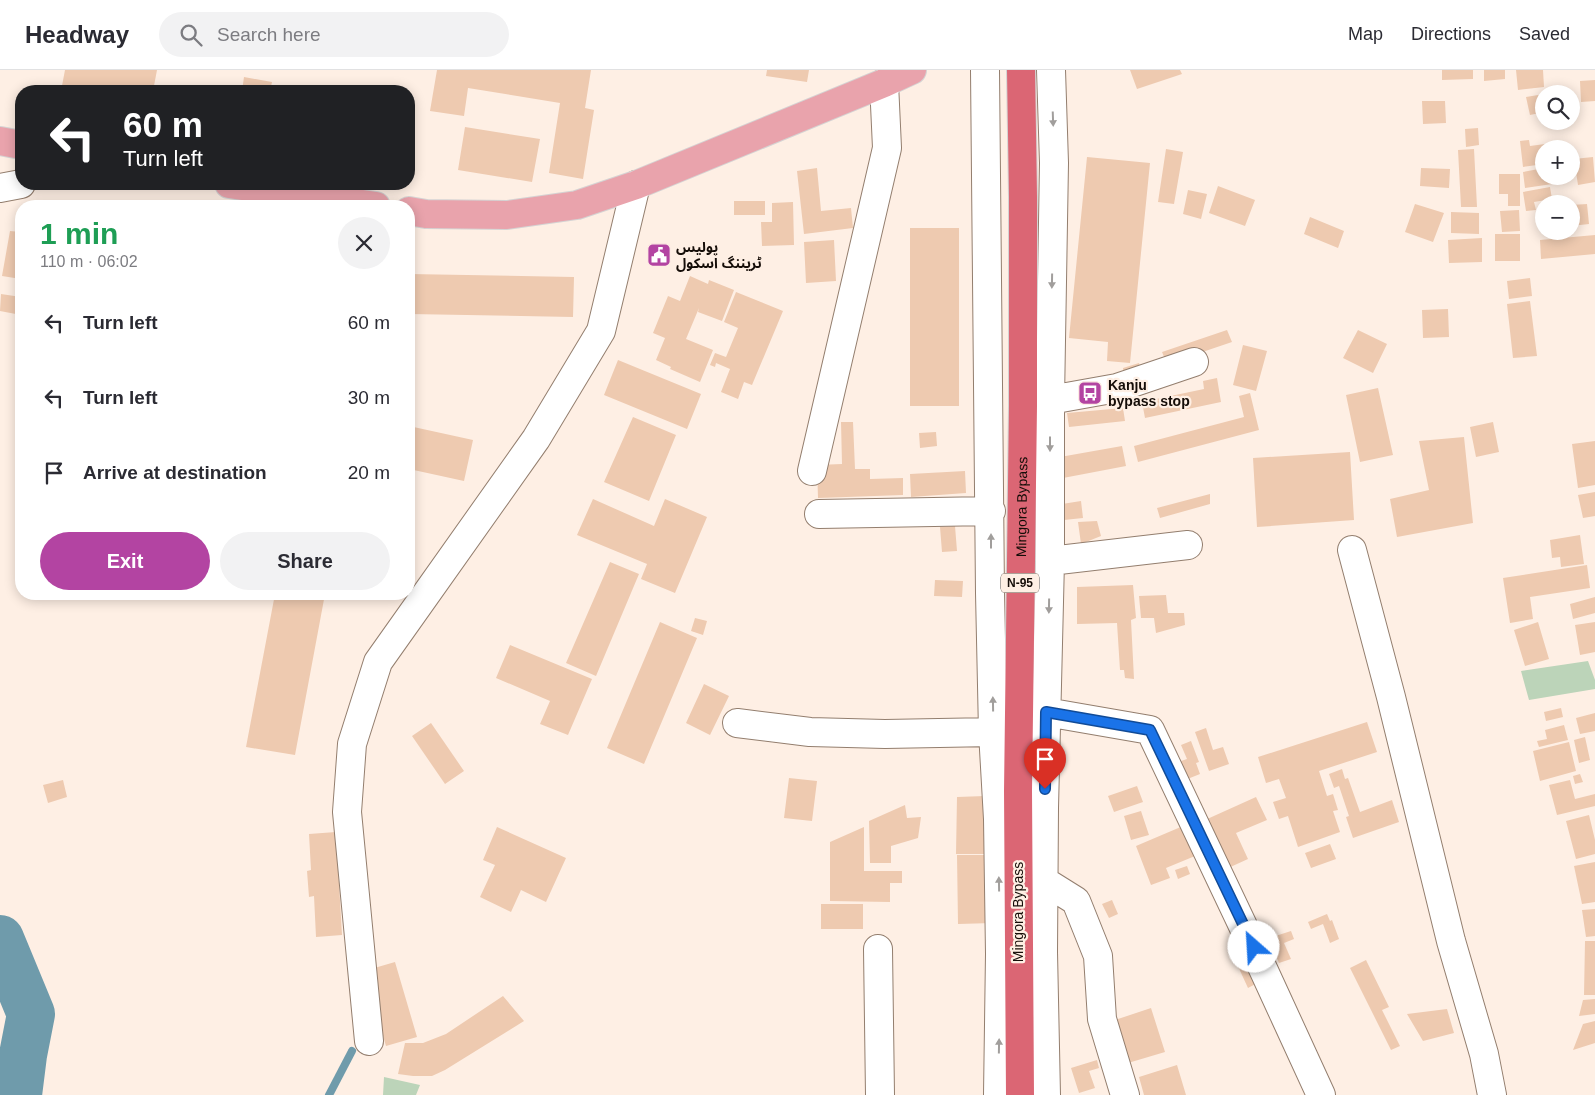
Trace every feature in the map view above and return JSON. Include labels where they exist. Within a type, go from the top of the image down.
[{"type":"highway","name":"Mingora Bypass","points":[[1020,1095],[1018,791],[1023,396],[1021,70]]},
{"type":"main road","points":[[415,212],[426,214],[507,215],[576,205],[636,185],[912,70]]},
{"type":"main road","points":[[0,141],[15,145]]},
{"type":"main road","points":[[269,190],[336,200]]},
{"type":"street","points":[[985,70],[991,512],[990,593],[993,732],[998,819],[1000,954],[998,1095]]},
{"type":"street","points":[[1046,1095],[1044,881],[1050,562],[1050,400],[1054,163],[1051,70]]},
{"type":"street","points":[[812,471],[887,148],[884,83]]},
{"type":"street","points":[[0,188],[15,185]]},
{"type":"street","points":[[369,1041],[347,812],[352,744],[378,662],[536,439],[601,331],[636,185]]},
{"type":"street","points":[[1050,400],[1117,388],[1194,362]]},
{"type":"street","points":[[819,514],[991,512]]},
{"type":"street","points":[[1050,562],[1188,545]]},
{"type":"street","points":[[1352,550],[1394,707],[1451,941],[1484,1054],[1492,1095]]},
{"type":"street","points":[[1046,712],[1150,730],[1254,947],[1321,1095]]},
{"type":"street","points":[[737,723],[810,732],[885,734],[993,732]]},
{"type":"street","points":[[1044,881],[1076,901],[1098,956],[1102,1019],[1124,1095]]},
{"type":"street","points":[[878,949],[880,1095]]},
{"type":"green space","points":[[1588,661],[1595,680],[1595,689],[1529,700],[1521,671]]},
{"type":"green space","points":[[384,1077],[420,1085],[416,1095],[383,1095]]},
{"type":"building","points":[[65,70],[157,70],[154,85],[62,85]]},
{"type":"building","points":[[437,70],[591,70],[585,108],[594,110],[583,179],[549,173],[560,103],[468,88],[464,116],[430,111]]},
{"type":"building","points":[[767,70],[809,70],[807,82],[766,76]]},
{"type":"building","points":[[1130,70],[1180,70],[1182,74],[1137,89]]},
{"type":"building","points":[[1442,70],[1473,70],[1473,79],[1442,80]]},
{"type":"building","points":[[1484,70],[1505,70],[1505,79],[1484,81]]},
{"type":"building","points":[[1516,70],[1543,70],[1544,85],[1535,85],[1535,88],[1518,90]]},
{"type":"building","points":[[244,77],[272,82],[271,85],[243,85]]},
{"type":"building","points":[[1595,80],[1595,101],[1581,102],[1580,81]]},
{"type":"building","points":[[1535,96],[1535,114],[1530,115],[1526,97]]},
{"type":"building","points":[[1422,101],[1445,101],[1446,123],[1423,124]]},
{"type":"building","points":[[465,127],[540,139],[532,182],[458,170]]},
{"type":"building","points":[[1478,128],[1479,145],[1466,147],[1465,129]]},
{"type":"building","points":[[1529,140],[1530,146],[1535,145],[1535,165],[1523,167],[1520,141]]},
{"type":"building","points":[[1166,149],[1183,152],[1174,204],[1158,202]]},
{"type":"building","points":[[1474,149],[1477,207],[1461,207],[1458,150]]},
{"type":"building","points":[[1087,157],[1150,163],[1130,363],[1107,361],[1108,342],[1069,338]]},
{"type":"building","points":[[1593,157],[1595,182],[1580,185],[1580,158]]},
{"type":"building","points":[[817,168],[821,211],[851,208],[853,228],[804,234],[797,171]]},
{"type":"building","points":[[1421,168],[1450,169],[1449,188],[1420,186]]},
{"type":"building","points":[[1535,170],[1535,185],[1545,185],[1525,188],[1523,172]]},
{"type":"building","points":[[1499,174],[1520,174],[1520,206],[1508,206],[1508,194],[1499,194]]},
{"type":"building","points":[[1218,186],[1255,200],[1245,226],[1209,213]]},
{"type":"building","points":[[1550,187],[1551,195],[1535,195],[1535,210],[1526,211],[1523,192]]},
{"type":"building","points":[[1188,190],[1207,194],[1201,219],[1183,214]]},
{"type":"building","points":[[734,201],[765,201],[765,215],[734,215]]},
{"type":"building","points":[[793,202],[794,245],[762,246],[761,222],[772,222],[772,203]]},
{"type":"building","points":[[1415,204],[1444,213],[1433,242],[1405,232]]},
{"type":"building","points":[[1580,204],[1587,204],[1589,224],[1580,225]]},
{"type":"building","points":[[1519,210],[1520,231],[1502,232],[1500,211]]},
{"type":"building","points":[[1451,212],[1479,213],[1479,234],[1451,233]]},
{"type":"building","points":[[1310,217],[1344,231],[1338,248],[1304,234]]},
{"type":"building","points":[[910,228],[959,228],[959,406],[910,406]]},
{"type":"building","points":[[10,231],[15,231],[15,278],[2,276]]},
{"type":"building","points":[[1495,234],[1520,234],[1520,261],[1495,261]]},
{"type":"building","points":[[1595,235],[1595,254],[1541,259],[1540,240],[1580,240],[1580,236]]},
{"type":"building","points":[[1482,238],[1482,262],[1449,263],[1448,240]]},
{"type":"building","points":[[834,240],[836,281],[806,283],[804,242]]},
{"type":"building","points":[[415,274],[574,277],[573,317],[415,314]]},
{"type":"building","points":[[690,276],[708,284],[709,280],[734,290],[722,321],[698,312],[699,308],[686,339],[713,350],[700,382],[670,369],[671,367],[656,360],[665,338],[653,333],[668,296],[680,301]]},
{"type":"building","points":[[1530,278],[1532,296],[1509,299],[1507,281]]},
{"type":"building","points":[[736,292],[783,311],[752,385],[744,382],[738,399],[721,392],[730,369],[716,363],[715,367],[710,365],[715,353],[726,357],[738,328],[724,322]]},
{"type":"building","points":[[1,294],[15,296],[15,314],[0,311]]},
{"type":"building","points":[[1530,301],[1537,356],[1513,358],[1507,304]]},
{"type":"building","points":[[1448,309],[1449,337],[1423,338],[1422,310]]},
{"type":"building","points":[[1227,330],[1232,342],[1167,364],[1162,352]]},
{"type":"building","points":[[1358,330],[1387,344],[1373,373],[1343,358]]},
{"type":"building","points":[[1243,345],[1267,351],[1256,391],[1233,385]]},
{"type":"building","points":[[618,360],[701,394],[687,429],[604,395]]},
{"type":"building","points":[[1139,363],[1142,374],[1124,378],[1123,368]]},
{"type":"building","points":[[1217,378],[1221,402],[1145,418],[1142,402],[1204,389],[1203,381]]},
{"type":"building","points":[[1378,388],[1393,455],[1360,462],[1346,395]]},
{"type":"building","points":[[1250,393],[1259,430],[1138,462],[1134,446],[1244,417],[1239,396]]},
{"type":"building","points":[[1123,408],[1125,421],[1069,427],[1067,413]]},
{"type":"building","points":[[633,417],[676,435],[649,501],[604,482]]},
{"type":"building","points":[[841,422],[853,422],[855,469],[870,469],[870,479],[903,478],[903,495],[818,498],[817,465],[842,464]]},
{"type":"building","points":[[1493,422],[1499,452],[1476,457],[1470,427]]},
{"type":"building","points":[[415,427],[473,440],[464,481],[415,470]]},
{"type":"building","points":[[936,432],[937,446],[920,448],[919,433]]},
{"type":"building","points":[[1464,437],[1473,523],[1397,537],[1390,499],[1429,490],[1419,441]]},
{"type":"building","points":[[1595,441],[1595,485],[1578,488],[1572,444]]},
{"type":"building","points":[[1122,446],[1126,466],[1063,478],[1060,457]]},
{"type":"building","points":[[1350,452],[1354,520],[1257,527],[1253,458]]},
{"type":"building","points":[[965,471],[966,493],[911,497],[910,474]]},
{"type":"building","points":[[1595,492],[1595,516],[1583,518],[1578,495]]},
{"type":"building","points":[[1210,494],[1210,504],[1160,518],[1157,508]]},
{"type":"building","points":[[593,499],[654,526],[665,499],[707,517],[675,593],[641,579],[647,564],[577,535]]},
{"type":"building","points":[[1081,501],[1083,518],[1064,520],[1062,504]]},
{"type":"building","points":[[1097,521],[1101,536],[1081,544],[1078,522]]},
{"type":"building","points":[[955,526],[957,551],[942,552],[940,527]]},
{"type":"building","points":[[1580,535],[1584,564],[1561,567],[1560,557],[1552,558],[1550,540]]},
{"type":"building","points":[[610,562],[639,574],[596,676],[566,663]]},
{"type":"building","points":[[1587,565],[1590,588],[1530,597],[1533,619],[1510,623],[1503,578]]},
{"type":"building","points":[[935,580],[963,581],[962,597],[934,596]]},
{"type":"building","points":[[1133,585],[1136,618],[1131,620],[1134,679],[1125,678],[1124,670],[1120,670],[1117,623],[1077,624],[1077,587]]},
{"type":"building","points":[[1166,595],[1168,613],[1184,613],[1185,625],[1156,633],[1154,618],[1141,618],[1139,596]]},
{"type":"building","points":[[1595,597],[1595,613],[1573,619],[1570,604]]},
{"type":"building","points":[[274,600],[324,600],[295,755],[246,747]]},
{"type":"building","points":[[695,618],[707,621],[703,635],[691,631]]},
{"type":"building","points":[[660,622],[697,638],[644,764],[607,748]]},
{"type":"building","points":[[1538,622],[1549,659],[1525,666],[1514,630]]},
{"type":"building","points":[[1595,622],[1595,652],[1580,655],[1575,625]]},
{"type":"building","points":[[510,645],[592,679],[568,735],[540,724],[550,701],[496,678]]},
{"type":"building","points":[[704,684],[729,696],[710,735],[686,723]]},
{"type":"building","points":[[1561,708],[1563,717],[1546,721],[1544,712]]},
{"type":"building","points":[[1595,713],[1595,731],[1580,734],[1576,718]]},
{"type":"building","points":[[1367,722],[1377,752],[1319,771],[1327,796],[1333,794],[1338,810],[1333,811],[1340,832],[1298,847],[1288,816],[1279,819],[1273,802],[1286,798],[1279,779],[1266,783],[1258,757]]},
{"type":"building","points":[[431,723],[464,771],[445,784],[412,736]]},
{"type":"building","points":[[1564,725],[1568,740],[1539,747],[1537,741],[1547,739],[1545,730]]},
{"type":"building","points":[[1206,728],[1213,750],[1223,747],[1229,764],[1209,771],[1195,732]]},
{"type":"building","points":[[1585,737],[1590,760],[1579,763],[1574,740]]},
{"type":"building","points":[[1191,741],[1199,762],[1196,763],[1200,774],[1185,780],[1178,762],[1187,759],[1181,745]]},
{"type":"building","points":[[1569,742],[1576,771],[1540,781],[1533,751]]},
{"type":"building","points":[[1342,769],[1345,779],[1348,778],[1360,812],[1392,800],[1399,822],[1353,838],[1346,817],[1349,816],[1339,786],[1334,788],[1329,774]]},
{"type":"building","points":[[1580,774],[1583,782],[1575,784],[1573,776]]},
{"type":"building","points":[[789,778],[817,781],[812,821],[784,818]]},
{"type":"building","points":[[63,780],[67,797],[48,803],[43,785]]},
{"type":"building","points":[[1570,780],[1575,799],[1595,794],[1595,806],[1557,815],[1549,785]]},
{"type":"building","points":[[1137,786],[1143,802],[1114,812],[1108,796]]},
{"type":"building","points":[[985,796],[985,854],[956,854],[957,797]]},
{"type":"building","points":[[1256,797],[1267,820],[1236,833],[1248,859],[1226,869],[1205,820]]},
{"type":"building","points":[[905,805],[907,818],[921,817],[918,838],[891,846],[891,863],[870,863],[869,821]]},
{"type":"building","points":[[1141,811],[1149,835],[1131,840],[1124,816]]},
{"type":"building","points":[[1589,815],[1595,840],[1595,854],[1576,859],[1566,821]]},
{"type":"building","points":[[1183,826],[1195,856],[1166,868],[1170,878],[1151,885],[1136,846]]},
{"type":"building","points":[[497,827],[566,858],[546,902],[521,890],[511,912],[480,897],[495,865],[483,860]]},
{"type":"building","points":[[864,827],[864,871],[902,871],[902,883],[890,883],[890,902],[830,901],[830,842]]},
{"type":"building","points":[[336,832],[342,935],[316,937],[314,896],[309,897],[307,871],[311,870],[309,834]]},
{"type":"building","points":[[1330,844],[1336,859],[1311,868],[1305,853]]},
{"type":"building","points":[[957,855],[993,855],[993,923],[958,924]]},
{"type":"building","points":[[1595,862],[1595,902],[1582,904],[1574,866]]},
{"type":"building","points":[[1187,866],[1190,874],[1178,879],[1175,870]]},
{"type":"building","points":[[1112,900],[1118,914],[1109,918],[1102,904]]},
{"type":"building","points":[[821,904],[863,904],[863,929],[821,929]]},
{"type":"building","points":[[1595,909],[1595,936],[1586,937],[1582,910]]},
{"type":"building","points":[[1327,914],[1330,921],[1332,920],[1339,939],[1330,943],[1323,924],[1311,929],[1308,922]]},
{"type":"building","points":[[1291,931],[1294,939],[1284,943],[1291,959],[1279,963],[1269,938]]},
{"type":"building","points":[[1585,941],[1595,941],[1595,995],[1584,995]]},
{"type":"building","points":[[1249,956],[1261,981],[1248,988],[1236,962]]},
{"type":"building","points":[[1366,960],[1389,1007],[1382,1010],[1400,1046],[1391,1050],[1350,968]]},
{"type":"building","points":[[395,962],[417,1037],[386,1046],[364,971]]},
{"type":"building","points":[[503,996],[524,1021],[445,1070],[432,1076],[398,1074],[405,1043],[423,1043],[446,1034]]},
{"type":"building","points":[[1595,999],[1595,1014],[1579,1016],[1583,1000]]},
{"type":"building","points":[[1151,1008],[1165,1052],[1128,1063],[1115,1020]]},
{"type":"building","points":[[1447,1009],[1454,1033],[1423,1041],[1407,1014]]},
{"type":"building","points":[[1595,1021],[1595,1043],[1573,1050],[1583,1024]]},
{"type":"building","points":[[1097,1060],[1099,1068],[1089,1071],[1095,1088],[1079,1093],[1071,1068]]},
{"type":"building","points":[[1177,1065],[1186,1095],[1144,1095],[1139,1077]]},
{"type":"waterway","points":[[0,939],[31,1014],[18,1095]]},
{"type":"waterway","points":[[329,1095],[352,1051]]},
{"type":"place","name":"پولیس ٹریننگ اسکول","points":[[659,255]]},
{"type":"place","name":"Kanju bypass stop","points":[[1090,393]]},
{"type":"route","points":[[1045,789],[1046,712],[1150,730],[1254,947]]}]
